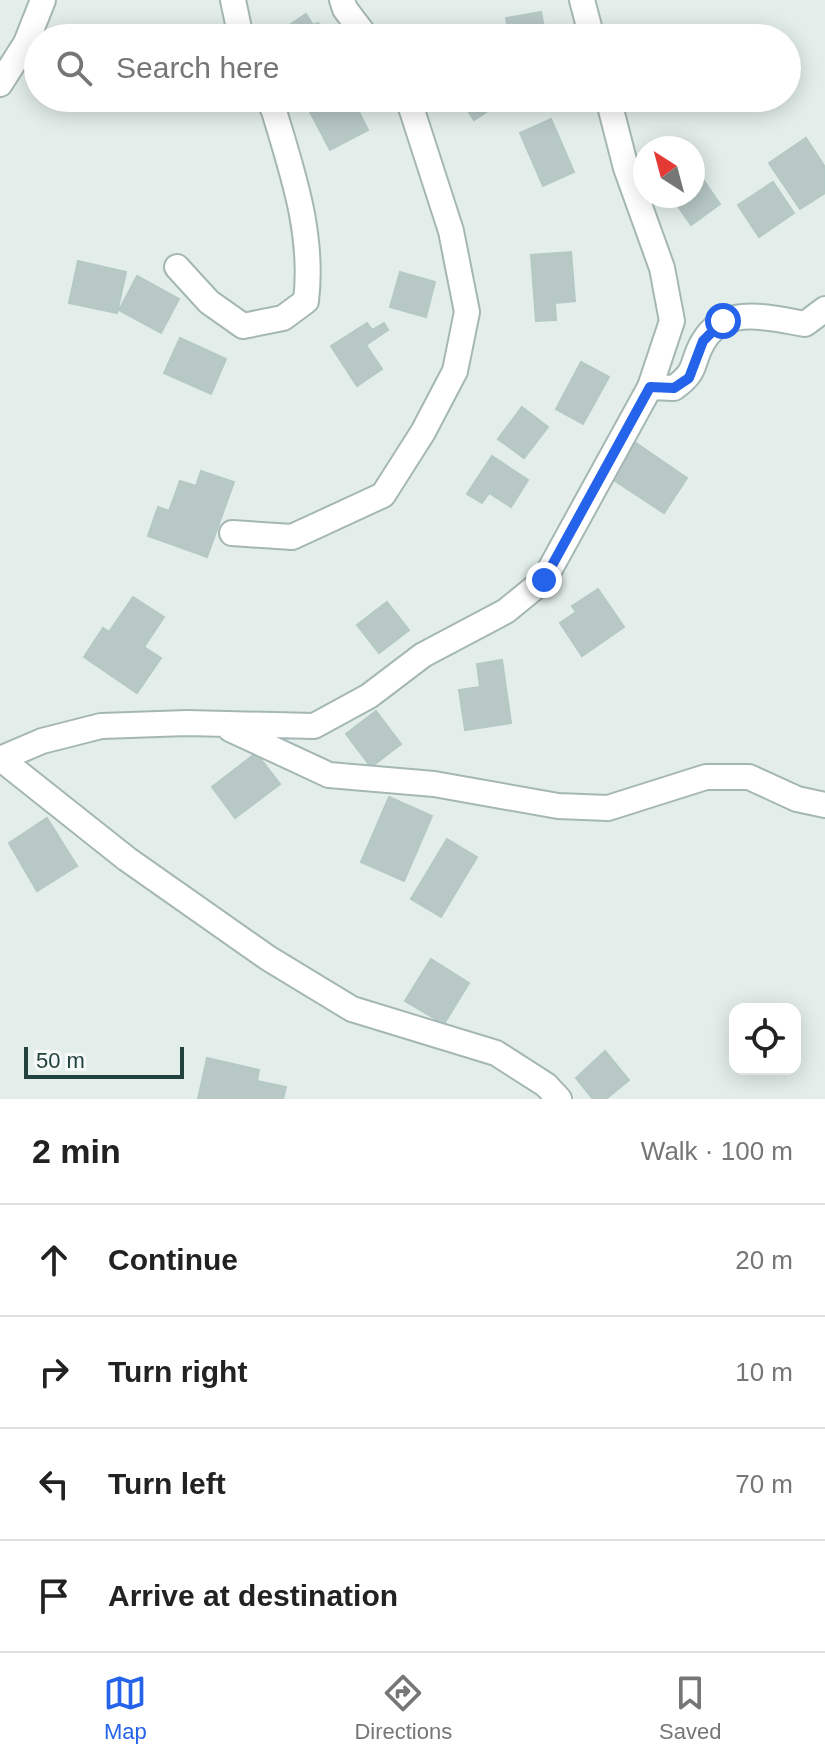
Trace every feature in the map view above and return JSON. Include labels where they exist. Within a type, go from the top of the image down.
[{"type":"street","points":[[34,24],[43,0]]},
{"type":"street","points":[[233,0],[238,24]]},
{"type":"street","points":[[342,0],[356,24]]},
{"type":"street","points":[[582,0],[588,24]]},
{"type":"street","points":[[0,84],[24,46]]},
{"type":"street","points":[[177,267],[209,302],[243,326],[283,318],[306,301],[310,271],[301,203],[274,112]]},
{"type":"street","points":[[232,533],[292,537],[383,495],[423,432],[455,371],[467,312],[451,231],[413,112]]},
{"type":"street","points":[[559,1099],[546,1085],[496,1053],[352,1009],[280,965],[127,859],[0,759],[42,741],[101,726],[314,726],[369,696],[423,655],[506,611],[544,580],[650,387],[672,321],[662,268],[626,168],[612,112]]},
{"type":"street","points":[[650,387],[674,388],[689,378],[703,341],[723,321],[747,315],[805,324],[825,309]]},
{"type":"street","points":[[220,724],[329,775],[434,784],[558,806],[608,808],[706,777],[749,777],[797,799],[825,805]]},
{"type":"building","points":[[541,12],[543,24],[507,24],[506,18]]},
{"type":"building","points":[[306,14],[312,24],[291,24]]},
{"type":"building","points":[[310,112],[359,112],[368,130],[330,150]]},
{"type":"building","points":[[469,112],[486,112],[474,120]]},
{"type":"building","points":[[551,119],[574,172],[543,186],[520,133]]},
{"type":"building","points":[[806,138],[825,167],[825,193],[800,209],[769,163]]},
{"type":"building","points":[[705,182],[720,204],[691,225],[679,208],[705,208]]},
{"type":"building","points":[[773,182],[794,213],[759,237],[738,205]]},
{"type":"building","points":[[571,252],[575,301],[555,303],[556,320],[536,321],[531,255]]},
{"type":"building","points":[[78,261],[126,272],[117,313],[69,303]]},
{"type":"building","points":[[400,272],[435,282],[426,317],[390,307]]},
{"type":"building","points":[[137,276],[179,299],[161,333],[119,310]]},
{"type":"building","points":[[367,323],[372,330],[384,323],[388,330],[366,345],[382,369],[357,386],[331,346]]},
{"type":"building","points":[[180,338],[226,359],[211,394],[164,373]]},
{"type":"building","points":[[581,362],[609,377],[583,424],[556,409]]},
{"type":"building","points":[[522,407],[548,427],[524,458],[498,439]]},
{"type":"building","points":[[636,443],[687,478],[664,513],[612,479]]},
{"type":"building","points":[[492,456],[528,480],[511,507],[489,493],[482,503],[467,494]]},
{"type":"building","points":[[201,471],[234,482],[207,557],[148,536],[158,507],[169,511],[180,481],[196,486]]},
{"type":"building","points":[[598,589],[624,627],[582,656],[560,623],[576,612],[572,606]]},
{"type":"building","points":[[133,597],[164,617],[144,647],[161,658],[137,693],[84,657],[103,628],[109,632]]},
{"type":"building","points":[[387,602],[409,630],[379,653],[357,625]]},
{"type":"building","points":[[502,660],[511,723],[465,730],[459,690],[480,687],[477,664]]},
{"type":"building","points":[[376,711],[401,744],[371,767],[346,734]]},
{"type":"building","points":[[256,753],[280,784],[235,818],[212,787]]},
{"type":"building","points":[[389,797],[432,816],[404,881],[361,862]]},
{"type":"building","points":[[47,818],[77,866],[37,891],[9,843]]},
{"type":"building","points":[[447,839],[477,857],[441,917],[411,899]]},
{"type":"building","points":[[431,959],[469,983],[444,1024],[405,1001]]},
{"type":"building","points":[[605,1051],[629,1080],[606,1099],[593,1099],[576,1078]]},
{"type":"building","points":[[207,1058],[259,1070],[257,1081],[286,1087],[283,1099],[198,1099]]},
{"type":"route","points":[[544,580],[650,387],[674,388],[689,378],[703,341],[723,321]]}]
